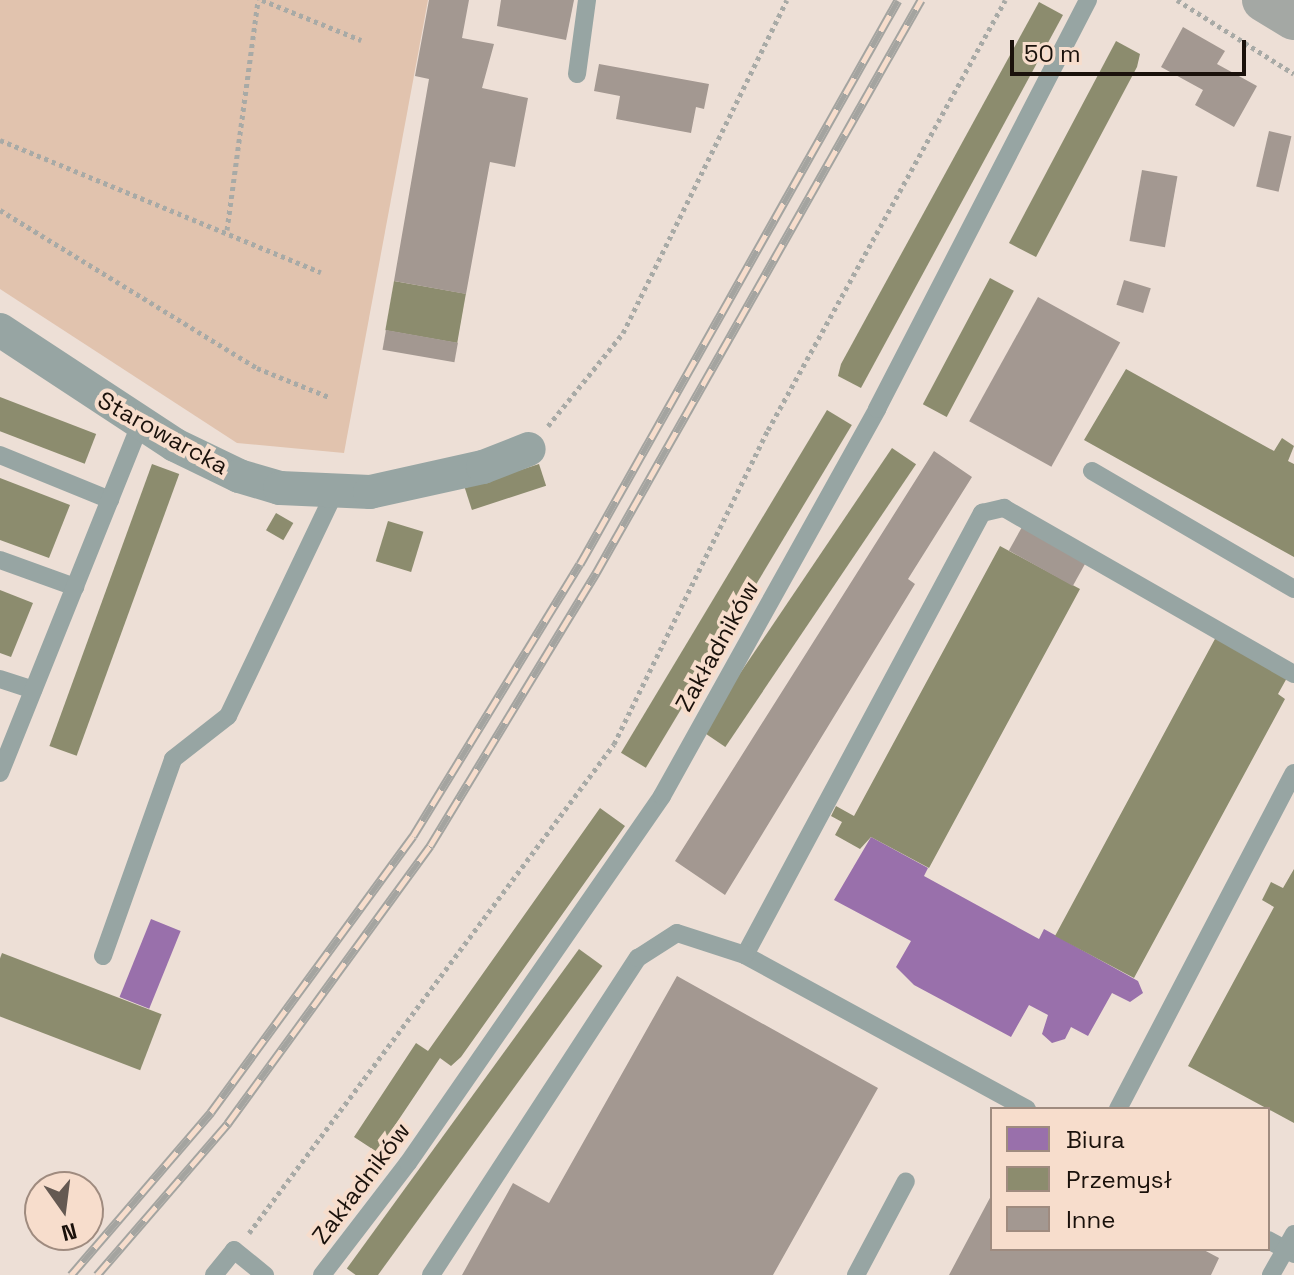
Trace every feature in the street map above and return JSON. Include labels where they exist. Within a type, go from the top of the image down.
[{"type":"main road","points":[[1264,0],[1294,18]]},
{"type":"street","name":"Starowarcka","points":[[0,330],[140,425],[239,476],[280,488],[334,494],[422,482],[529,449]]},
{"type":"lane","points":[[577,74],[587,0]]},
{"type":"lane","name":"Zakładników","points":[[322,1275],[408,1163],[662,796],[877,409],[1088,0]]},
{"type":"lane","points":[[0,773],[140,425]]},
{"type":"lane","points":[[0,455],[110,500]]},
{"type":"lane","points":[[1092,471],[1294,589]]},
{"type":"lane","points":[[103,956],[173,759],[228,716],[334,494]]},
{"type":"lane","points":[[745,955],[982,513],[1004,508],[1294,674]]},
{"type":"lane","points":[[0,560],[75,587]]},
{"type":"lane","points":[[0,679],[33,690]]},
{"type":"lane","points":[[1119,1107],[1294,773]]},
{"type":"lane","points":[[431,1275],[638,958],[677,933],[745,955],[1023,1107]]},
{"type":"lane","points":[[856,1275],[906,1181]]},
{"type":"lane","points":[[1270,1241],[1291,1246],[1271,1275]]},
{"type":"lane","points":[[214,1275],[234,1250],[265,1275]]},
{"type":"path","points":[[227,230],[260,0],[361,40]]},
{"type":"path","points":[[529,449],[623,333],[787,0]]},
{"type":"path","points":[[234,1250],[614,744],[768,430],[1005,0]]},
{"type":"path","points":[[1177,0],[1294,74]]},
{"type":"path","points":[[0,140],[227,230],[321,272]]},
{"type":"path","points":[[0,210],[257,368],[329,397]]},
{"type":"shaded area","points":[[0,0],[428,0],[344,453],[237,443],[0,289]]},
{"type":"building: Biura","points":[[871,837],[928,868],[924,876],[1039,939],[1044,929],[1138,981],[1143,993],[1130,1002],[1112,993],[1088,1036],[1071,1027],[1065,1039],[1052,1043],[1042,1034],[1048,1015],[1029,1005],[1011,1037],[914,985],[896,967],[911,941],[834,900]]},
{"type":"building: Biura","points":[[151,919],[181,931],[149,1009],[120,997]]},
{"type":"building: Przemysł","points":[[1039,2],[1063,15],[861,388],[838,376],[841,364]]},
{"type":"building: Przemysł","points":[[1116,41],[1140,54],[1137,67],[1036,257],[1009,243]]},
{"type":"building: Przemysł","points":[[990,278],[1014,291],[947,417],[923,404]]},
{"type":"building: Przemysł","points":[[394,281],[466,294],[457,343],[385,330]]},
{"type":"building: Przemysł","points":[[1126,369],[1274,451],[1282,438],[1294,446],[1288,461],[1294,464],[1294,557],[1084,440]]},
{"type":"building: Przemysł","points":[[0,397],[96,434],[85,464],[0,431]]},
{"type":"building: Przemysł","points":[[827,410],[852,425],[646,768],[621,753]]},
{"type":"building: Przemysł","points":[[892,448],[916,464],[725,747],[701,731]]},
{"type":"building: Przemysł","points":[[152,464],[179,474],[77,756],[49,746]]},
{"type":"building: Przemysł","points":[[539,464],[546,486],[472,510],[465,488]]},
{"type":"building: Przemysł","points":[[0,478],[70,505],[49,558],[0,540]]},
{"type":"building: Przemysł","points":[[276,513],[293,523],[283,540],[266,530]]},
{"type":"building: Przemysł","points":[[388,521],[423,532],[411,572],[376,561]]},
{"type":"building: Przemysł","points":[[1000,546],[1080,589],[929,868],[871,837],[860,849],[835,835],[842,822],[831,816],[836,806],[854,816]]},
{"type":"building: Przemysł","points":[[0,590],[33,603],[11,657],[0,653]]},
{"type":"building: Przemysł","points":[[1216,637],[1288,676],[1278,694],[1285,699],[1134,978],[1055,936]]},
{"type":"building: Przemysł","points":[[600,808],[625,826],[461,1057],[451,1066],[440,1058],[377,1152],[354,1137],[416,1043],[428,1051]]},
{"type":"building: Przemysł","points":[[1294,869],[1294,1123],[1270,1110],[1270,1107],[1264,1107],[1188,1066],[1274,907],[1262,900],[1271,882],[1283,888]]},
{"type":"building: Przemysł","points":[[579,949],[602,966],[378,1275],[356,1275],[347,1269]]},
{"type":"building: Przemysł","points":[[2,953],[162,1014],[140,1070],[0,1017]]},
{"type":"building: Inne","points":[[429,0],[469,0],[462,38],[494,44],[482,88],[528,98],[515,167],[490,162],[466,294],[394,281],[429,79],[415,76]]},
{"type":"building: Inne","points":[[501,0],[574,0],[566,40],[497,26]]},
{"type":"building: Inne","points":[[1183,27],[1225,51],[1217,64],[1257,86],[1234,127],[1195,105],[1203,90],[1161,67]]},
{"type":"building: Inne","points":[[599,64],[709,84],[704,109],[696,107],[691,133],[616,119],[620,96],[594,91]]},
{"type":"building: Inne","points":[[1269,131],[1291,136],[1279,192],[1256,187]]},
{"type":"building: Inne","points":[[1142,170],[1177,176],[1165,247],[1129,241]]},
{"type":"building: Inne","points":[[1124,280],[1151,288],[1143,313],[1116,305]]},
{"type":"building: Inne","points":[[1038,297],[1120,343],[1051,467],[969,421]]},
{"type":"building: Inne","points":[[386,330],[458,343],[454,362],[383,350]]},
{"type":"building: Inne","points":[[934,451],[972,477],[908,579],[915,584],[725,895],[675,861]]},
{"type":"building: Inne","points":[[1022,527],[1086,562],[1073,586],[1009,551]]},
{"type":"building: Inne","points":[[677,976],[878,1088],[773,1275],[462,1275],[513,1183],[549,1203]]},
{"type":"building: Inne","points":[[990,1198],[990,1251],[1206,1251],[1219,1258],[1211,1275],[949,1275]]},
{"type":"railway","points":[[71,1275],[211,1112],[413,836],[580,564],[898,0]]},
{"type":"railway","points":[[97,1275],[228,1123],[430,846],[596,573],[921,0]]}]
